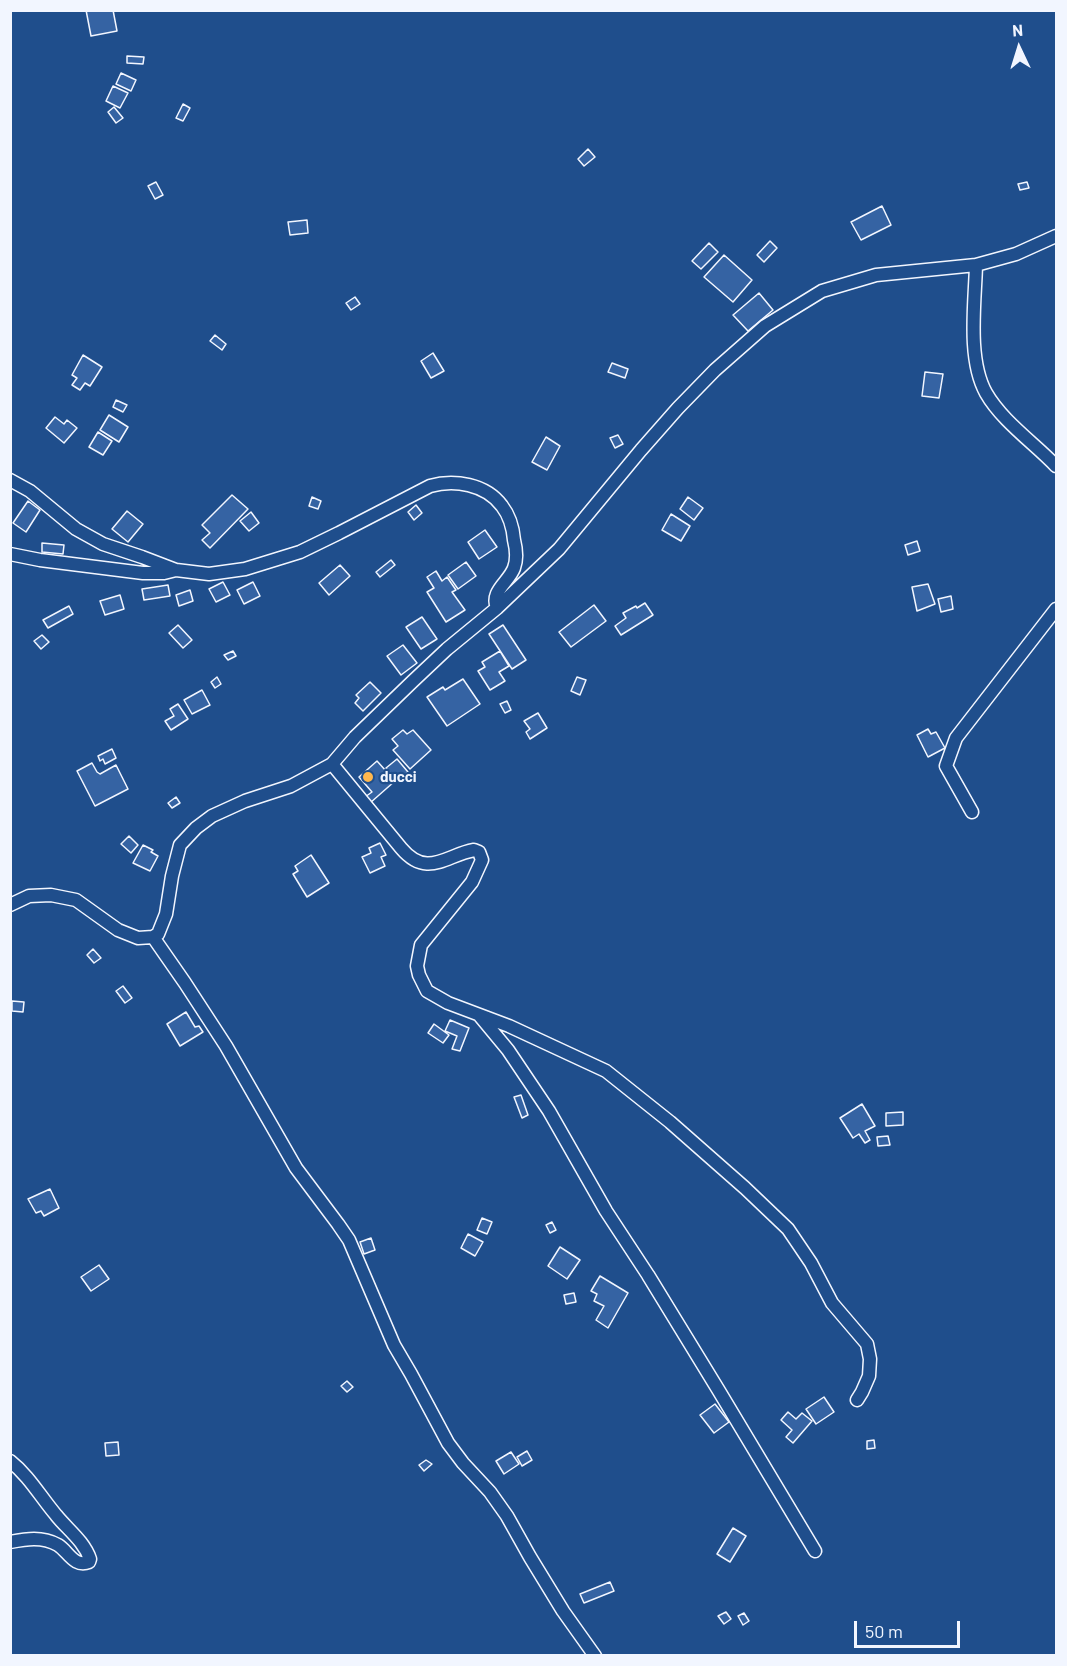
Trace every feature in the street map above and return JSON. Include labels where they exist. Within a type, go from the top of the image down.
[{"type":"street","points":[[10,905],[28,896],[51,895],[76,900],[118,930],[138,938],[153,937],[158,934],[166,914],[180,845],[196,828],[212,816],[245,801],[291,786],[332,764],[355,737],[412,681],[497,608],[559,549],[678,408],[715,370],[765,326],[822,291],[876,275],[976,265],[1017,254],[1056,236]]},
{"type":"street","points":[[976,265],[975,348],[982,383],[996,406],[1056,466]]},
{"type":"street","points":[[10,480],[30,491],[76,529],[103,544],[176,570],[209,574],[245,569],[300,552],[430,486],[440,483],[462,484],[493,497],[502,505],[511,525],[515,546],[514,568],[497,593],[495,600],[497,608]]},
{"type":"street","points":[[10,554],[133,572],[164,573],[176,570]]},
{"type":"street","points":[[972,812],[946,766],[956,738],[1056,609]]},
{"type":"street","points":[[332,764],[406,854],[412,858],[434,863],[474,850],[482,856],[472,882],[421,945],[417,959],[419,975],[427,991],[448,1003],[509,1026],[606,1071],[701,1148],[788,1229],[811,1263],[832,1303],[867,1344],[870,1359],[869,1376],[857,1400]]},
{"type":"street","points":[[153,937],[226,1046],[296,1168],[349,1240],[394,1345],[448,1443],[496,1500],[563,1611],[595,1656]]},
{"type":"street","points":[[478,1014],[508,1050],[549,1111],[606,1211],[689,1343],[814,1551]]},
{"type":"street","points":[[10,1461],[23,1471],[55,1514],[85,1547],[90,1559],[84,1564],[79,1564],[58,1545],[45,1540],[30,1538],[10,1542]]},
{"type":"building","points":[[86,10],[113,10],[117,31],[91,36]]},
{"type":"building","points":[[127,56],[144,57],[143,64],[127,63]]},
{"type":"building","points":[[121,73],[136,80],[131,91],[116,84]]},
{"type":"building","points":[[113,86],[128,93],[120,108],[106,101]]},
{"type":"building","points":[[183,104],[190,108],[183,121],[176,118]]},
{"type":"building","points":[[114,107],[123,118],[116,123],[108,112]]},
{"type":"building","points":[[588,149],[595,157],[584,166],[578,159]]},
{"type":"building","points":[[156,182],[163,195],[155,199],[148,186]]},
{"type":"building","points":[[1027,182],[1029,188],[1020,190],[1018,184]]},
{"type":"building","points":[[882,206],[891,225],[861,240],[851,222]]},
{"type":"building","points":[[307,220],[308,233],[290,235],[288,222]]},
{"type":"building","points":[[770,241],[777,248],[764,262],[757,255]]},
{"type":"building","points":[[709,243],[718,252],[701,269],[692,261]]},
{"type":"building","points":[[724,255],[752,280],[733,302],[704,277]]},
{"type":"building","points":[[759,293],[773,310],[748,331],[733,315]]},
{"type":"building","points":[[355,297],[360,304],[351,310],[346,303]]},
{"type":"building","points":[[215,335],[226,344],[222,350],[210,341]]},
{"type":"building","points":[[433,353],[444,371],[431,378],[421,361]]},
{"type":"building","points":[[83,355],[102,367],[90,386],[85,383],[80,390],[72,385],[77,378],[72,375]]},
{"type":"building","points":[[612,363],[628,369],[625,378],[608,372]]},
{"type":"building","points":[[925,372],[943,374],[939,398],[922,396]]},
{"type":"building","points":[[116,400],[127,405],[123,412],[113,407]]},
{"type":"building","points":[[109,415],[128,427],[119,442],[100,430]]},
{"type":"building","points":[[55,417],[64,424],[67,420],[77,428],[64,443],[46,428]]},
{"type":"building","points":[[98,432],[112,441],[103,455],[89,447]]},
{"type":"building","points":[[618,435],[623,444],[615,448],[610,438]]},
{"type":"building","points":[[546,437],[560,446],[547,470],[532,462]]},
{"type":"building","points":[[232,495],[248,509],[210,548],[202,540],[210,533],[202,525]]},
{"type":"building","points":[[312,497],[321,501],[318,509],[309,506]]},
{"type":"building","points":[[688,497],[703,508],[694,520],[680,509]]},
{"type":"building","points":[[28,501],[40,510],[26,532],[13,523]]},
{"type":"building","points":[[416,505],[422,513],[414,520],[408,512]]},
{"type":"building","points":[[127,511],[143,524],[128,542],[112,529]]},
{"type":"building","points":[[251,512],[259,523],[249,531],[240,521]]},
{"type":"building","points":[[671,514],[690,526],[681,541],[662,530]]},
{"type":"building","points":[[485,530],[497,547],[479,559],[468,542]]},
{"type":"building","points":[[917,541],[920,551],[908,555],[905,545]]},
{"type":"building","points":[[42,543],[64,545],[63,554],[42,552]]},
{"type":"building","points":[[391,560],[395,565],[380,577],[376,572]]},
{"type":"building","points":[[466,562],[476,576],[458,589],[448,575]]},
{"type":"building","points":[[340,565],[350,576],[329,595],[319,583]]},
{"type":"building","points":[[436,571],[442,581],[447,577],[456,590],[452,592],[465,610],[446,622],[427,592],[434,588],[427,577]]},
{"type":"building","points":[[223,582],[230,595],[216,602],[209,589]]},
{"type":"building","points":[[253,582],[260,596],[244,604],[237,590]]},
{"type":"building","points":[[928,584],[935,604],[917,611],[912,587]]},
{"type":"building","points":[[168,585],[170,596],[144,600],[142,589]]},
{"type":"building","points":[[190,590],[193,601],[179,606],[176,595]]},
{"type":"building","points":[[120,595],[124,609],[105,615],[100,601]]},
{"type":"building","points":[[951,596],[953,609],[941,612],[938,599]]},
{"type":"building","points":[[645,603],[653,615],[621,635],[615,626],[626,618],[623,613]]},
{"type":"building","points":[[594,605],[606,621],[571,647],[559,632]]},
{"type":"building","points":[[69,606],[73,614],[48,628],[43,620]]},
{"type":"building","points":[[422,617],[437,639],[421,649],[406,627]]},
{"type":"building","points":[[178,625],[192,640],[183,648],[169,633]]},
{"type":"building","points":[[503,625],[526,660],[512,669],[489,634]]},
{"type":"building","points":[[42,635],[49,642],[41,649],[34,641]]},
{"type":"building","points":[[403,645],[417,663],[401,675],[387,656]]},
{"type":"building","points":[[233,651],[236,656],[228,660],[224,655]]},
{"type":"building","points":[[500,651],[509,666],[499,672],[505,681],[490,690],[478,671],[485,667],[482,662]]},
{"type":"building","points":[[217,677],[221,684],[215,688],[211,682]]},
{"type":"building","points":[[577,677],[586,680],[580,695],[571,691]]},
{"type":"building","points":[[463,679],[480,704],[447,726],[427,697]]},
{"type":"building","points":[[370,682],[381,693],[363,711],[355,703],[359,698],[356,695]]},
{"type":"building","points":[[202,690],[210,705],[192,714],[184,700]]},
{"type":"building","points":[[507,701],[511,710],[505,713],[500,704]]},
{"type":"building","points":[[178,704],[188,719],[171,730],[165,721],[174,716],[170,709]]},
{"type":"building","points":[[538,713],[547,728],[530,739],[526,732],[530,729],[524,721]]},
{"type":"building","points":[[928,729],[931,734],[936,732],[945,748],[928,757],[917,735]]},
{"type":"building","points":[[403,730],[407,734],[413,730],[431,750],[410,769],[393,750],[398,746],[392,739]]},
{"type":"building","points":[[112,749],[116,758],[105,764],[103,759],[100,761],[98,756]]},
{"type":"building","points":[[397,759],[408,772],[397,781],[386,768]]},
{"type":"building","points":[[377,761],[395,781],[370,803],[365,797],[372,792],[359,777]]},
{"type":"building","points":[[92,763],[100,774],[116,765],[128,789],[95,806],[77,771]]},
{"type":"building","points":[[176,797],[180,803],[172,808],[168,803]]},
{"type":"building","points":[[129,836],[138,845],[131,853],[121,844]]},
{"type":"building","points":[[380,843],[386,855],[381,857],[385,866],[370,873],[362,857],[371,853],[369,848]]},
{"type":"building","points":[[143,845],[153,850],[151,852],[158,856],[150,871],[133,863]]},
{"type":"building","points":[[311,855],[329,883],[307,897],[293,874],[298,871],[295,866]]},
{"type":"building","points":[[93,949],[101,958],[94,963],[87,955]]},
{"type":"building","points":[[123,986],[132,998],[125,1003],[116,991]]},
{"type":"building","points":[[12,1001],[24,1002],[23,1012],[12,1011]]},
{"type":"building","points":[[186,1012],[195,1027],[199,1026],[203,1032],[180,1046],[167,1024]]},
{"type":"building","points":[[450,1020],[469,1028],[460,1051],[452,1049],[457,1036],[445,1031]]},
{"type":"building","points":[[434,1024],[449,1035],[443,1043],[428,1033]]},
{"type":"building","points":[[521,1095],[528,1115],[522,1118],[514,1097]]},
{"type":"building","points":[[862,1104],[875,1126],[865,1131],[870,1140],[865,1143],[859,1134],[853,1138],[840,1118]]},
{"type":"building","points":[[903,1112],[903,1125],[886,1126],[886,1113]]},
{"type":"building","points":[[888,1136],[890,1145],[878,1146],[877,1137]]},
{"type":"building","points":[[50,1189],[59,1208],[44,1216],[41,1211],[36,1213],[28,1199]]},
{"type":"building","points":[[482,1218],[492,1222],[487,1234],[477,1230]]},
{"type":"building","points":[[552,1222],[556,1230],[550,1233],[546,1225]]},
{"type":"building","points":[[468,1234],[483,1242],[475,1256],[461,1248]]},
{"type":"building","points":[[371,1238],[375,1250],[364,1254],[360,1242]]},
{"type":"building","points":[[560,1247],[580,1260],[567,1279],[548,1266]]},
{"type":"building","points":[[99,1265],[109,1279],[91,1291],[81,1277]]},
{"type":"building","points":[[600,1276],[628,1293],[608,1328],[596,1320],[604,1306],[594,1301],[597,1294],[591,1291]]},
{"type":"building","points":[[574,1293],[576,1302],[566,1304],[564,1295]]},
{"type":"building","points":[[347,1381],[353,1387],[347,1392],[341,1386]]},
{"type":"building","points":[[824,1397],[834,1412],[816,1424],[806,1409]]},
{"type":"building","points":[[715,1404],[729,1422],[714,1433],[700,1415]]},
{"type":"building","points":[[788,1412],[796,1419],[802,1413],[812,1421],[793,1443],[786,1437],[792,1430],[781,1420]]},
{"type":"building","points":[[874,1440],[875,1448],[867,1449],[867,1441]]},
{"type":"building","points":[[118,1442],[119,1455],[106,1456],[105,1443]]},
{"type":"building","points":[[527,1451],[532,1460],[522,1466],[517,1457]]},
{"type":"building","points":[[511,1452],[519,1464],[504,1474],[496,1461]]},
{"type":"building","points":[[426,1460],[432,1464],[424,1471],[419,1465]]},
{"type":"building","points":[[733,1528],[746,1536],[730,1562],[717,1554]]},
{"type":"building","points":[[610,1582],[614,1591],[584,1603],[580,1594]]},
{"type":"building","points":[[726,1612],[731,1619],[724,1624],[718,1616]]},
{"type":"building","points":[[744,1613],[749,1621],[743,1625],[738,1616]]},
{"type":"place","name":"ducci","points":[[368,777]]}]
